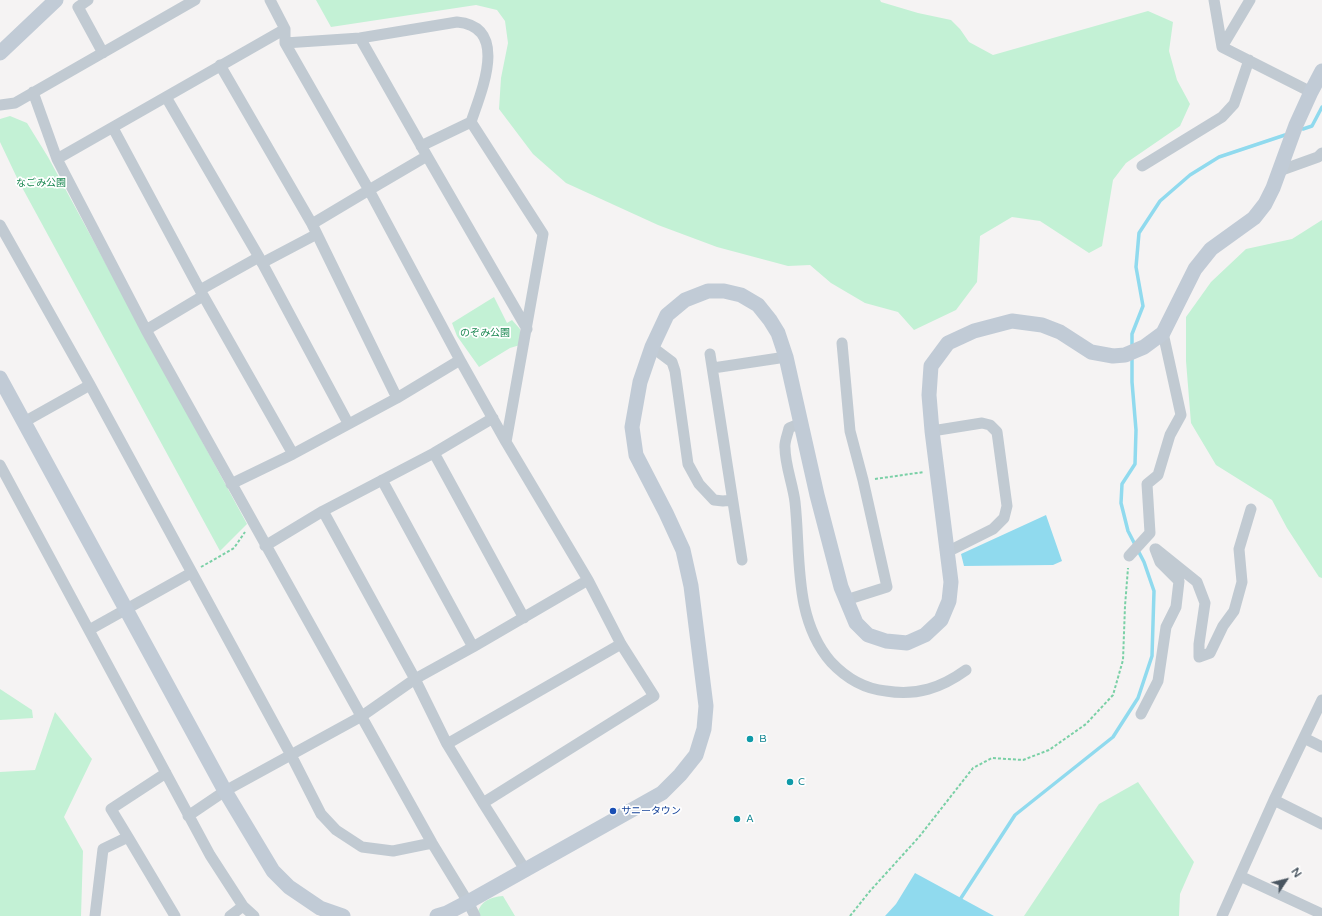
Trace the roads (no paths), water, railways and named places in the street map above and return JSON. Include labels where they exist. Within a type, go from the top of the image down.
[{"type":"street","points":[[0,53],[56,0]]},
{"type":"street","points":[[88,0],[78,7],[103,52]]},
{"type":"street","points":[[0,105],[15,103],[195,0]]},
{"type":"street","points":[[270,0],[285,29],[285,43],[369,190],[460,360],[506,442],[588,580],[621,644],[654,696],[483,803]]},
{"type":"street","points":[[1214,0],[1222,47]]},
{"type":"street","points":[[1222,47],[1250,0]]},
{"type":"street","points":[[285,43],[360,38],[457,22],[468,23],[477,28],[487,42],[488,70],[471,122],[421,146]]},
{"type":"street","points":[[57,159],[285,29]]},
{"type":"street","points":[[360,38],[527,329]]},
{"type":"street","points":[[1222,47],[1311,92]]},
{"type":"street","points":[[1142,166],[1222,117],[1234,104],[1249,60]]},
{"type":"street","points":[[220,66],[315,229],[397,398]]},
{"type":"street","points":[[437,916],[447,913],[468,902],[662,793],[680,775],[696,755],[704,729],[706,706],[691,586],[683,550],[636,455],[632,427],[640,382],[652,347],[667,315],[685,300],[708,291],[724,291],[741,295],[758,305],[770,320],[778,333],[786,357],[817,495],[846,600],[856,623],[868,635],[886,642],[907,643],[924,635],[941,620],[950,601],[951,582],[936,470],[929,395],[931,366],[948,343],[974,331],[1012,322],[1042,325],[1060,332],[1091,352],[1113,356],[1125,355],[1140,348],[1164,333],[1195,269],[1211,249],[1254,218],[1265,204],[1273,188],[1296,125],[1322,71]]},
{"type":"street","points":[[33,92],[57,159],[146,330],[254,526],[432,843],[475,916]]},
{"type":"street","points":[[166,97],[260,260],[348,423]]},
{"type":"street","points":[[471,122],[544,234],[506,442]]},
{"type":"street","points":[[113,128],[202,293],[292,454]]},
{"type":"street","points":[[1279,171],[1318,157],[1322,153]]},
{"type":"street","points":[[146,330],[202,293],[315,229],[369,190],[427,156]]},
{"type":"street","points":[[0,225],[90,385],[291,755],[321,814],[336,830],[362,847],[393,851],[432,843]]},
{"type":"street","points":[[1130,555],[1146,537],[1147,484],[1158,475],[1170,435],[1181,415],[1164,333]]},
{"type":"street","points":[[842,343],[850,431],[864,480],[887,586],[846,600]]},
{"type":"street","points":[[652,347],[672,362],[675,371],[688,464],[699,484],[714,500],[732,500]]},
{"type":"street","points":[[710,354],[742,560]]},
{"type":"street","points":[[713,368],[786,357]]},
{"type":"street","points":[[231,484],[292,454],[397,398],[460,360]]},
{"type":"street","points":[[0,378],[226,791],[273,871],[289,887],[320,908],[343,916]]},
{"type":"street","points":[[24,422],[90,385]]},
{"type":"street","points":[[266,546],[323,511],[434,453],[493,418]]},
{"type":"street","points":[[801,423],[789,428],[784,448],[795,501],[799,567],[804,604],[811,629],[823,652],[838,669],[852,680],[878,690],[901,694],[938,687],[953,680],[966,670]]},
{"type":"street","points":[[932,431],[982,423],[990,425],[997,432],[1007,506],[1004,518],[993,529],[947,552]]},
{"type":"street","points":[[434,453],[524,618]]},
{"type":"street","points":[[0,465],[188,816],[210,855],[243,906],[254,916]]},
{"type":"street","points":[[382,480],[472,648]]},
{"type":"street","points":[[1146,537],[1156,549],[1198,582],[1205,603],[1198,657],[1210,653],[1223,626],[1234,611],[1242,582],[1239,549],[1251,509]]},
{"type":"street","points":[[323,511],[415,680],[447,744],[526,870]]},
{"type":"street","points":[[1141,714],[1158,681],[1166,627],[1176,607],[1179,581],[1160,562],[1156,549]]},
{"type":"street","points":[[89,630],[191,573]]},
{"type":"street","points":[[188,816],[226,791],[362,716],[415,680],[588,580]]},
{"type":"street","points":[[447,744],[621,644]]},
{"type":"street","points":[[1222,916],[1274,800],[1322,700]]},
{"type":"street","points":[[1304,738],[1322,747]]},
{"type":"street","points":[[166,774],[111,809],[175,916]]},
{"type":"street","points":[[1274,800],[1322,824]]},
{"type":"street","points":[[95,916],[103,849],[128,837]]},
{"type":"street","points":[[1240,876],[1322,914]]},
{"type":"street","points":[[230,916],[243,906]]},
{"type":"water","points":[[1046,515],[1062,561],[1053,565],[964,566],[961,554]]},
{"type":"water","points":[[915,873],[994,916],[885,916],[896,904]]},
{"type":"waterway","points":[[1303,129],[1312,126],[1322,107]]},
{"type":"waterway","points":[[1132,349],[1132,334],[1143,306],[1136,267],[1139,233],[1160,201],[1190,175],[1219,157],[1285,135]]},
{"type":"waterway","points":[[961,898],[1015,815],[1113,737],[1138,698],[1152,656],[1154,591],[1144,562],[1128,531],[1121,503],[1122,484],[1135,464],[1136,430],[1132,382],[1132,357]]},
{"type":"place","name":"Ｂ","points":[[750,739]]},
{"type":"place","name":"C","points":[[790,782]]},
{"type":"place","name":"サニータウン","points":[[613,811]]},
{"type":"place","name":"Ａ","points":[[737,819]]},
{"type":"park label","name":"なごみ公園","points":[[41,183]]},
{"type":"park label","name":"のぞみ公園","points":[[485,333]]}]
